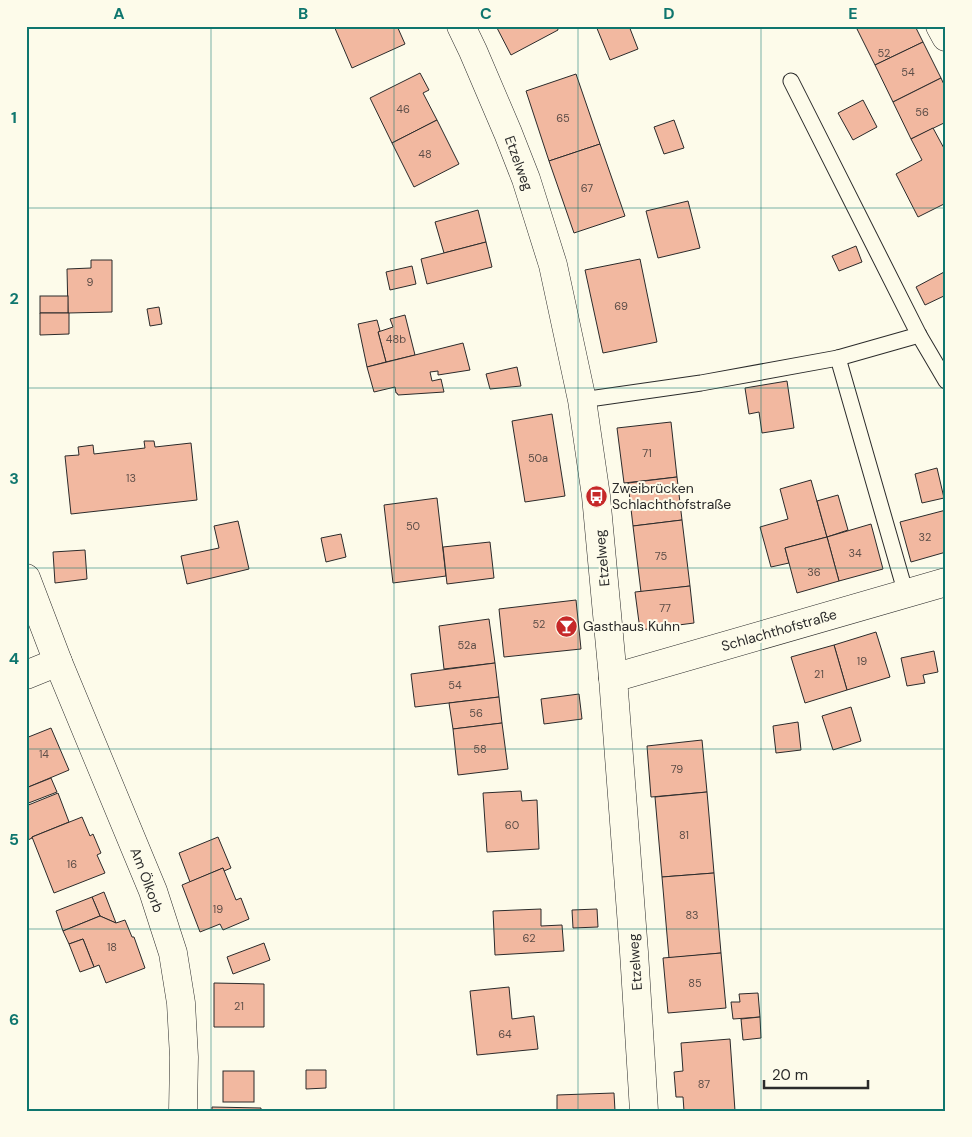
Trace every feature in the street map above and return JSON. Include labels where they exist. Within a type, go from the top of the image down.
[{"type":"street","name":"Etzelweg","points":[[461,26],[526,179],[553,265],[582,400],[596,496],[613,678],[644,1111]]},
{"type":"street","points":[[940,26],[946,37]]},
{"type":"street","name":"Am Ölkorb","points":[[26,578],[58,662],[153,891],[173,953],[181,1003],[184,1057],[183,1111]]},
{"type":"street","name":"Schlachthofstraße","points":[[613,678],[946,582]]},
{"type":"street","points":[[26,675],[58,662]]},
{"type":"lane","points":[[791,80],[919,335],[946,382]]},
{"type":"lane","points":[[582,400],[701,383],[838,358],[919,335]]},
{"type":"lane","points":[[838,358],[906,594]]},
{"type":"building","points":[[334,26],[397,26],[405,44],[352,68]]},
{"type":"building","points":[[496,26],[557,26],[558,30],[511,55]]},
{"type":"building","points":[[596,26],[629,26],[638,49],[610,60]]},
{"type":"building","points":[[862,26],[915,26],[923,42],[875,65],[857,29]]},
{"type":"building","points":[[923,42],[941,78],[893,102],[875,65]]},
{"type":"building","points":[[420,73],[429,90],[423,93],[437,120],[392,143],[370,98]]},
{"type":"building","points":[[576,74],[600,144],[549,161],[526,91]]},
{"type":"building","points":[[941,78],[946,89],[946,122],[911,139],[893,102]]},
{"type":"building","points":[[863,100],[877,127],[853,140],[838,113]]},
{"type":"building","points":[[437,120],[459,164],[414,187],[392,143]]},
{"type":"building","points":[[674,120],[684,148],[664,154],[654,127]]},
{"type":"building","points":[[933,128],[946,152],[946,203],[918,217],[896,174],[922,160],[911,139]]},
{"type":"building","points":[[600,144],[625,216],[574,233],[549,161]]},
{"type":"building","points":[[688,201],[700,248],[658,258],[646,211]]},
{"type":"building","points":[[478,210],[486,242],[444,253],[435,222]]},
{"type":"building","points":[[486,242],[492,267],[427,284],[421,259]]},
{"type":"building","points":[[856,246],[862,262],[839,271],[832,256]]},
{"type":"building","points":[[640,259],[657,342],[603,353],[585,270]]},
{"type":"building","points":[[91,260],[112,260],[112,312],[68,313],[67,269],[91,268]]},
{"type":"building","points":[[412,266],[416,284],[390,290],[386,272]]},
{"type":"building","points":[[946,271],[946,295],[925,305],[916,287]]},
{"type":"building","points":[[40,296],[68,296],[68,313],[40,313]]},
{"type":"building","points":[[159,307],[162,324],[150,326],[147,309]]},
{"type":"building","points":[[40,313],[69,313],[69,334],[40,335]]},
{"type":"building","points":[[405,315],[415,355],[386,362],[378,332],[393,327],[390,319]]},
{"type":"building","points":[[377,320],[380,331],[378,332],[386,362],[367,367],[358,324]]},
{"type":"building","points":[[463,343],[470,370],[438,375],[438,371],[430,372],[432,381],[441,379],[444,392],[398,395],[395,387],[374,392],[367,367]]},
{"type":"building","points":[[517,367],[521,386],[490,389],[486,374]]},
{"type":"building","points":[[787,381],[794,428],[762,433],[759,412],[749,414],[745,388]]},
{"type":"building","points":[[552,414],[565,496],[525,502],[512,421]]},
{"type":"building","points":[[671,422],[677,477],[624,483],[617,428]]},
{"type":"building","points":[[144,441],[154,441],[155,447],[191,443],[197,500],[71,514],[65,456],[79,455],[78,447],[93,445],[94,454],[145,448]]},
{"type":"building","points":[[937,468],[944,498],[922,503],[915,474]]},
{"type":"building","points":[[677,477],[682,520],[633,526],[628,483]]},
{"type":"building","points":[[811,480],[827,537],[785,548],[789,563],[771,567],[760,527],[788,519],[780,489]]},
{"type":"building","points":[[838,495],[848,530],[827,537],[817,501]]},
{"type":"building","points":[[437,498],[446,576],[393,583],[384,505]]},
{"type":"building","points":[[946,510],[946,552],[911,562],[900,522]]},
{"type":"building","points":[[682,520],[690,586],[641,592],[633,526]]},
{"type":"building","points":[[238,521],[249,569],[187,584],[181,556],[219,548],[214,526]]},
{"type":"building","points":[[871,524],[883,569],[839,581],[827,537]]},
{"type":"building","points":[[341,534],[346,557],[326,562],[321,538]]},
{"type":"building","points":[[827,537],[839,581],[797,593],[785,548]]},
{"type":"building","points":[[490,542],[494,578],[447,584],[443,547]]},
{"type":"building","points":[[85,550],[87,579],[55,583],[53,552]]},
{"type":"building","points":[[690,586],[694,623],[640,630],[635,592]]},
{"type":"building","points":[[576,600],[581,649],[504,657],[499,609]]},
{"type":"building","points":[[489,619],[495,663],[444,669],[439,626]]},
{"type":"building","points":[[876,632],[890,677],[847,690],[834,645]]},
{"type":"building","points":[[834,645],[847,690],[805,703],[791,657]]},
{"type":"building","points":[[934,651],[938,672],[923,675],[925,683],[907,686],[901,658]]},
{"type":"building","points":[[495,663],[499,697],[415,707],[411,674]]},
{"type":"building","points":[[579,694],[582,719],[544,724],[541,699]]},
{"type":"building","points":[[499,697],[502,723],[453,729],[449,703]]},
{"type":"building","points":[[851,707],[861,741],[833,750],[822,716]]},
{"type":"building","points":[[798,722],[801,750],[776,753],[773,726]]},
{"type":"building","points":[[502,723],[508,769],[458,775],[453,729]]},
{"type":"building","points":[[51,728],[69,770],[26,788],[26,738]]},
{"type":"building","points":[[702,740],[707,792],[651,797],[647,746]]},
{"type":"building","points":[[51,778],[57,792],[26,804],[26,788]]},
{"type":"building","points":[[521,791],[522,801],[537,800],[539,849],[487,852],[483,793]]},
{"type":"building","points":[[707,792],[714,873],[662,877],[655,797]]},
{"type":"building","points":[[58,793],[69,822],[26,841],[26,806]]},
{"type":"building","points":[[82,817],[90,836],[93,834],[101,853],[97,855],[105,873],[54,893],[32,837]]},
{"type":"building","points":[[218,837],[231,868],[224,871],[223,868],[190,882],[179,853]]},
{"type":"building","points":[[223,868],[236,900],[241,898],[249,919],[223,930],[220,924],[200,932],[182,885]]},
{"type":"building","points":[[714,873],[721,953],[669,958],[662,877]]},
{"type":"building","points":[[104,892],[116,923],[100,916],[92,897]]},
{"type":"building","points":[[92,897],[100,916],[63,931],[56,911]]},
{"type":"building","points":[[541,909],[541,926],[562,925],[564,951],[495,955],[493,911]]},
{"type":"building","points":[[597,909],[598,927],[573,928],[572,910]]},
{"type":"building","points":[[100,916],[116,923],[125,920],[132,937],[134,937],[145,968],[106,983],[99,965],[94,967],[83,939],[69,944],[63,931]]},
{"type":"building","points":[[83,939],[94,967],[80,972],[69,944]]},
{"type":"building","points":[[264,943],[270,960],[233,974],[227,957]]},
{"type":"building","points":[[721,953],[726,1008],[668,1013],[663,958]]},
{"type":"building","points":[[214,983],[264,984],[264,1027],[214,1027]]},
{"type":"building","points":[[509,987],[512,1019],[534,1016],[538,1049],[477,1055],[470,991]]},
{"type":"building","points":[[758,993],[760,1017],[733,1019],[731,1002],[740,1002],[739,994]]},
{"type":"building","points":[[760,1017],[761,1038],[743,1040],[741,1019]]},
{"type":"building","points":[[730,1039],[735,1111],[684,1111],[683,1097],[676,1097],[674,1072],[683,1071],[681,1043]]},
{"type":"building","points":[[306,1070],[326,1070],[326,1088],[306,1089]]},
{"type":"building","points":[[223,1071],[254,1071],[254,1102],[223,1102]]},
{"type":"building","points":[[614,1093],[615,1111],[557,1111],[557,1095]]},
{"type":"building","points":[[212,1107],[261,1108],[261,1111],[212,1111]]},
{"type":"place","name":"Zweibrücken Schlachthofstraße","points":[[596,496]]},
{"type":"place","name":"Gasthaus Kuhn","points":[[567,626]]}]
